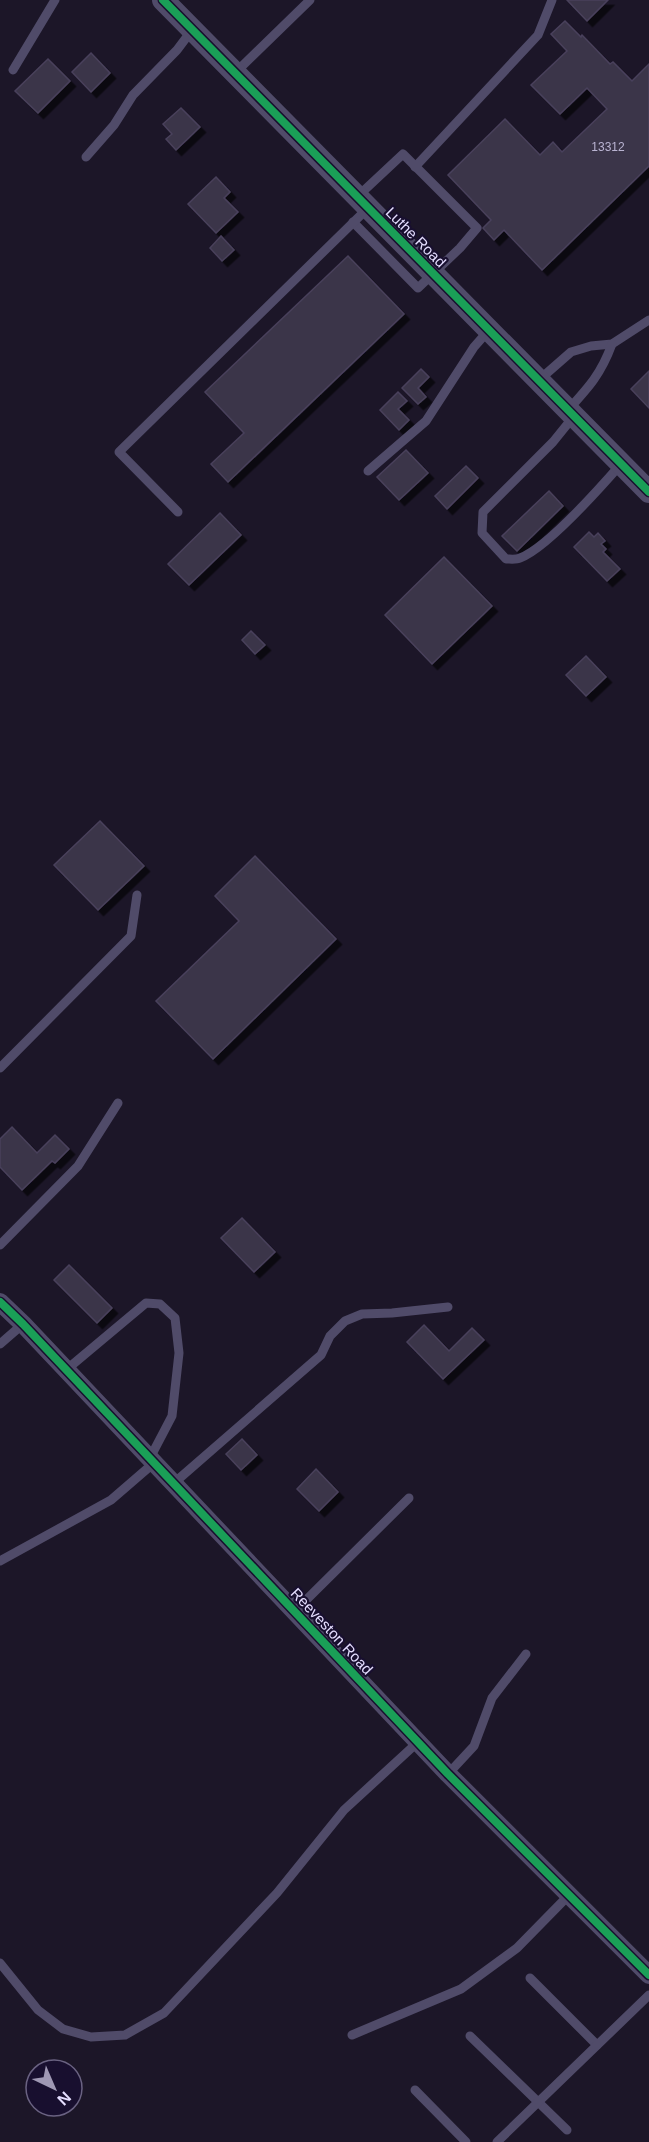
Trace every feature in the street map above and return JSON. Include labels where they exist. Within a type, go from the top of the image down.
[{"type":"street","name":"Luthe Road","points":[[163,0],[236,73],[360,209],[433,273],[649,492]]},
{"type":"street","name":"Reeveston Road","points":[[0,1302],[153,1460],[448,1774],[649,1975]]},
{"type":"lane","points":[[13,70],[55,0]]},
{"type":"lane","points":[[236,73],[310,0]]},
{"type":"lane","points":[[415,167],[537,35],[552,0]]},
{"type":"lane","points":[[86,157],[114,125],[133,95],[177,50],[192,30]]},
{"type":"lane","points":[[178,512],[119,452],[360,209],[403,154],[477,228],[460,248],[433,273]]},
{"type":"lane","points":[[538,380],[571,352],[591,346],[612,344],[649,320]]},
{"type":"lane","points":[[368,471],[426,421],[474,347],[489,330]]},
{"type":"lane","points":[[612,344],[606,362],[596,380],[553,442],[483,512],[482,534],[506,560],[518,559],[541,546],[621,464]]},
{"type":"lane","points":[[0,1068],[131,936],[137,895]]},
{"type":"lane","points":[[0,1245],[78,1166],[118,1103]]},
{"type":"lane","points":[[0,1561],[111,1500],[153,1460],[172,1416],[179,1353],[175,1318],[160,1304],[146,1303],[66,1370]]},
{"type":"lane","points":[[174,1483],[321,1355],[330,1336],[345,1321],[363,1314],[448,1307]]},
{"type":"lane","points":[[0,1344],[23,1324]]},
{"type":"lane","points":[[295,1611],[409,1498]]},
{"type":"lane","points":[[448,1774],[474,1746],[492,1698],[526,1654]]},
{"type":"lane","points":[[0,1963],[38,2010],[63,2029],[91,2037],[124,2035],[164,2013],[277,1893],[344,1810],[418,1742]]},
{"type":"lane","points":[[352,2036],[461,1989],[517,1948],[569,1895]]},
{"type":"lane","points":[[530,1978],[597,2045]]},
{"type":"lane","points":[[497,2142],[649,1995]]},
{"type":"lane","points":[[470,2037],[567,2130]]},
{"type":"lane","points":[[415,2090],[466,2142]]},
{"type":"building","points":[[567,0],[608,0],[587,21]]},
{"type":"building","points":[[565,21],[610,64],[613,62],[632,81],[649,64],[649,166],[542,270],[504,230],[494,240],[483,228],[491,220],[448,175],[505,119],[540,155],[553,142],[562,152],[607,109],[587,88],[560,114],[531,85],[567,51],[551,34]]},
{"type":"building","points":[[91,53],[110,73],[91,92],[72,72]]},
{"type":"building","points":[[48,59],[70,81],[38,113],[15,91]]},
{"type":"building","points":[[181,108],[200,127],[176,150],[166,139],[172,134],[163,124]]},
{"type":"building","points":[[216,177],[230,192],[224,198],[238,212],[216,233],[188,204]]},
{"type":"building","points":[[221,236],[234,250],[222,261],[210,248]]},
{"type":"building","points":[[348,256],[404,314],[228,482],[211,464],[244,433],[205,392]]},
{"type":"building","points":[[421,369],[429,377],[418,388],[426,397],[418,404],[402,388]]},
{"type":"building","points":[[649,371],[649,408],[631,389]]},
{"type":"building","points":[[398,392],[407,401],[398,409],[409,420],[399,430],[380,410]]},
{"type":"building","points":[[406,450],[428,473],[399,500],[377,477]]},
{"type":"building","points":[[466,466],[478,478],[447,509],[435,496]]},
{"type":"building","points":[[549,491],[563,506],[517,551],[502,536]]},
{"type":"building","points":[[220,513],[241,535],[189,585],[168,564]]},
{"type":"building","points":[[589,532],[594,537],[598,533],[605,541],[601,544],[606,549],[603,552],[620,569],[607,581],[574,547]]},
{"type":"building","points":[[444,557],[492,606],[432,664],[385,615]]},
{"type":"building","points":[[251,631],[265,645],[255,654],[242,640]]},
{"type":"building","points":[[586,656],[606,677],[586,696],[566,675]]},
{"type":"building","points":[[100,821],[144,866],[98,910],[54,865]]},
{"type":"building","points":[[255,856],[336,939],[213,1059],[156,1001],[239,921],[215,896]]},
{"type":"building","points":[[12,1127],[37,1153],[55,1135],[69,1149],[55,1163],[52,1161],[22,1190],[0,1167],[0,1139]]},
{"type":"building","points":[[242,1218],[275,1252],[254,1272],[221,1238]]},
{"type":"building","points":[[69,1265],[112,1308],[97,1323],[54,1280]]},
{"type":"building","points":[[424,1325],[449,1351],[472,1328],[484,1340],[443,1379],[407,1342]]},
{"type":"building","points":[[242,1439],[257,1455],[241,1470],[226,1454]]},
{"type":"building","points":[[316,1469],[338,1492],[319,1511],[297,1489]]},
{"type":"cycle path","points":[[163,0],[649,492]]},
{"type":"cycle path","points":[[0,1302],[448,1774],[649,1975]]}]
